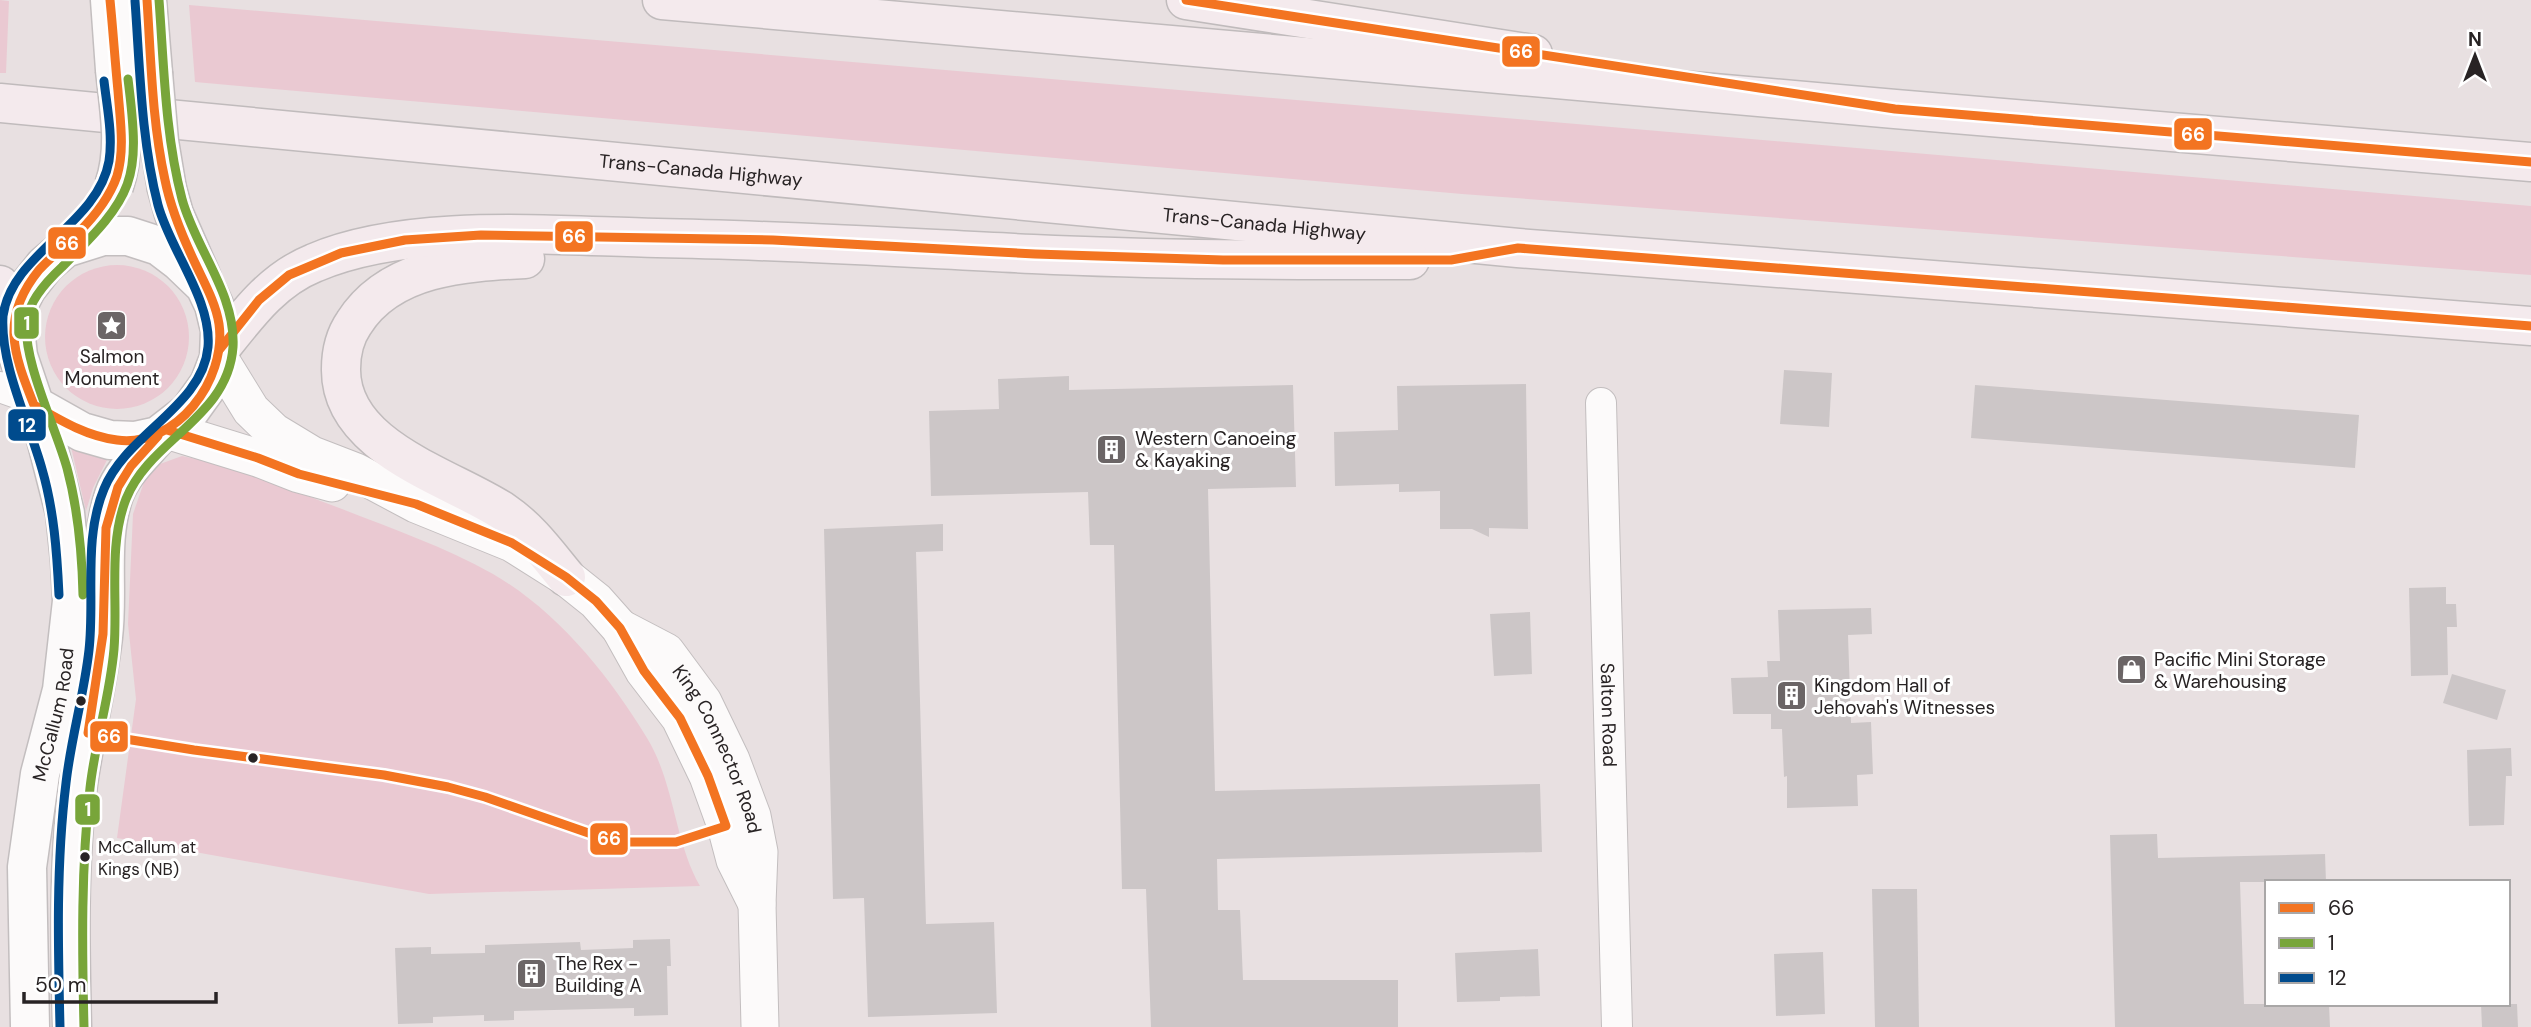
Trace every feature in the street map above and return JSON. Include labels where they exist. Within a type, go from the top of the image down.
[{"type":"highway","points":[[662,0],[1895,109],[2531,162]]},
{"type":"highway","points":[[1186,0],[1895,109]]},
{"type":"highway","name":"Trans-Canada Highway","points":[[0,103],[1518,248],[2531,327]]},
{"type":"highway","points":[[220,354],[259,300],[289,275],[314,263],[405,240],[481,235],[773,240],[1035,254],[1223,260],[1451,260],[1518,248]]},
{"type":"highway","points":[[566,577],[528,531],[507,514],[480,497],[410,462],[386,447],[368,430],[351,406],[341,378],[341,359],[350,328],[365,306],[378,295],[410,277],[450,266],[523,259],[695,254],[773,240]]},
{"type":"main road","points":[[134,1],[153,73],[167,189],[174,214],[215,305],[220,330],[220,354],[209,384],[189,412],[163,433],[135,441],[110,440],[82,432],[22,396],[18,356],[7,311],[45,265],[95,218],[114,186],[121,166],[122,145],[116,70],[134,1]]},
{"type":"main road","points":[[65,248],[103,236],[128,236],[159,246],[205,286]]},
{"type":"main road","name":"McCallum Road","points":[[22,396],[46,439],[65,513],[72,601],[62,690],[40,774],[28,856],[30,1027]]},
{"type":"main road","name":"McCallum Road","points":[[72,1027],[69,920],[73,836],[103,634],[106,528],[118,487],[131,466],[163,433]]},
{"type":"street","name":"King Connector Road","points":[[220,354],[251,410],[274,432],[312,455],[356,472],[416,503],[512,543],[566,577],[596,601],[620,628],[666,652],[703,702],[731,760],[752,816],[759,852],[757,904],[760,1027]]},
{"type":"street","name":"Salton Road","points":[[1601,403],[1617,1027]]},
{"type":"street","name":"King Connector Road","points":[[163,433],[258,458],[299,474],[416,503]]},
{"type":"shaded area","points":[[0,0],[9,1],[6,73],[0,73]]},
{"type":"shaded area","points":[[189,5],[2531,206],[2531,275],[1462,194],[195,82]]},
{"type":"shaded area","points":[[117,265],[144,271],[168,286],[183,310],[189,337],[183,364],[168,388],[144,403],[117,409],[90,403],[66,388],[51,364],[45,337],[51,310],[66,286],[90,271]]},
{"type":"shaded area","points":[[71,447],[108,458],[93,488],[86,511]]},
{"type":"shaded area","points":[[182,456],[247,472],[400,531],[475,564],[539,606],[580,646],[598,668],[647,738],[663,774],[691,869],[700,886],[429,894],[117,838],[136,699],[128,624],[133,514],[144,482],[160,464]]},
{"type":"building","points":[[1784,370],[1832,373],[1829,427],[1780,424]]},
{"type":"building","points":[[1069,376],[1069,390],[1293,385],[1296,487],[1208,489],[1215,791],[1540,784],[1542,852],[1217,859],[1218,910],[1240,910],[1243,980],[1398,980],[1398,1027],[1151,1027],[1146,889],[1122,889],[1114,545],[1090,545],[1088,492],[931,496],[929,411],[999,409],[998,379]]},
{"type":"building","points":[[1526,384],[1528,529],[1489,528],[1489,537],[1472,529],[1440,529],[1440,491],[1399,492],[1399,484],[1335,486],[1334,432],[1398,430],[1397,386]]},
{"type":"building","points":[[1975,385],[2359,415],[2355,468],[1971,438]]},
{"type":"building","points":[[943,524],[943,551],[916,552],[926,924],[994,922],[997,1013],[868,1017],[864,898],[833,899],[824,529]]},
{"type":"building","points":[[2446,587],[2446,604],[2456,604],[2457,627],[2447,627],[2448,675],[2411,676],[2409,588]]},
{"type":"building","name":"Kingdom Hall of Jehovah's Witnesses","points":[[1871,608],[1872,634],[1848,635],[1851,723],[1871,722],[1873,774],[1857,775],[1858,806],[1787,808],[1782,729],[1771,729],[1771,714],[1733,714],[1731,678],[1768,677],[1767,661],[1780,661],[1778,610]]},
{"type":"building","points":[[1530,612],[1532,674],[1494,676],[1490,614]]},
{"type":"building","points":[[2452,674],[2506,690],[2497,720],[2443,703]]},
{"type":"building","points":[[2511,748],[2512,776],[2506,776],[2504,825],[2469,826],[2467,750]]},
{"type":"building","points":[[2157,834],[2158,858],[2325,854],[2326,880],[2240,882],[2244,1004],[2329,1006],[2330,1027],[2115,1027],[2110,835]]},
{"type":"building","points":[[1872,889],[1917,889],[1919,1027],[1875,1027]]},
{"type":"building","name":"The Rex - Building A","points":[[670,939],[671,966],[667,966],[668,1015],[634,1016],[634,1008],[514,1011],[514,1020],[484,1021],[484,1015],[433,1017],[433,1023],[398,1024],[395,948],[431,947],[431,954],[485,953],[485,945],[580,942],[581,950],[633,948],[633,940]]},
{"type":"building","points":[[1538,949],[1540,996],[1500,997],[1500,1001],[1457,1002],[1455,953]]},
{"type":"building","points":[[1823,952],[1825,1014],[1776,1016],[1774,954]]},
{"type":"building","points":[[2517,1004],[2518,1027],[2482,1027],[2481,1006]]},
{"type":"transit line","name":"66","points":[[110,0],[121,134],[117,176],[95,214],[39,270],[27,287],[19,304],[14,336],[20,368],[34,405],[84,431],[117,440],[139,440],[159,433],[177,422],[193,406],[206,387],[215,367],[219,345],[219,324],[215,309],[178,224],[165,180],[155,113],[147,0]]},
{"type":"transit line","name":"1","points":[[84,1027],[83,907],[87,818],[92,771],[114,649],[115,554],[120,517],[137,478],[218,392],[228,371],[233,347],[228,308],[188,217],[176,174],[166,100],[159,0]]},
{"type":"transit line","name":"66","points":[[1186,0],[1895,109],[2531,162]]},
{"type":"transit line","name":"12","points":[[60,1027],[58,936],[63,813],[68,766],[89,650],[92,548],[98,508],[104,489],[129,452],[193,386],[203,368],[208,347],[204,311],[164,222],[152,180],[142,104],[135,1]]},
{"type":"transit line","name":"1","points":[[83,595],[74,499],[67,468],[29,353],[27,319],[40,290],[105,221],[127,184],[132,164],[133,142],[128,79]]},
{"type":"transit line","name":"12","points":[[59,595],[56,547],[46,484],[11,374],[3,335],[3,316],[9,294],[21,274],[73,222],[102,183],[109,161],[110,141],[104,81]]},
{"type":"transit line","name":"66","points":[[220,349],[259,300],[289,275],[341,253],[405,240],[481,235],[773,240],[1035,254],[1223,260],[1451,260],[1518,248],[2531,326]]},
{"type":"transit line","name":"66","points":[[158,436],[131,466],[118,487],[106,528],[103,634],[88,733],[384,775],[448,787],[600,837],[627,842],[676,842],[726,826],[708,776],[680,718],[644,671],[620,628],[596,601],[566,577],[512,543],[416,504],[299,474],[258,458],[167,430]]},
{"type":"place","name":"Salmon Monument","points":[[112,325]]},
{"type":"place","name":"Western Canoeing & Kayaking","points":[[1112,449]]},
{"type":"place","name":"Pacific Mini Storage & Warehousing","points":[[2131,670]]},
{"type":"place","name":"Kingdom Hall of Jehovah's Witnesses","points":[[1791,696]]},
{"type":"place","name":"McCallum at Kings (NB)","points":[[85,857]]},
{"type":"place","name":"The Rex - Building A","points":[[532,974]]}]
